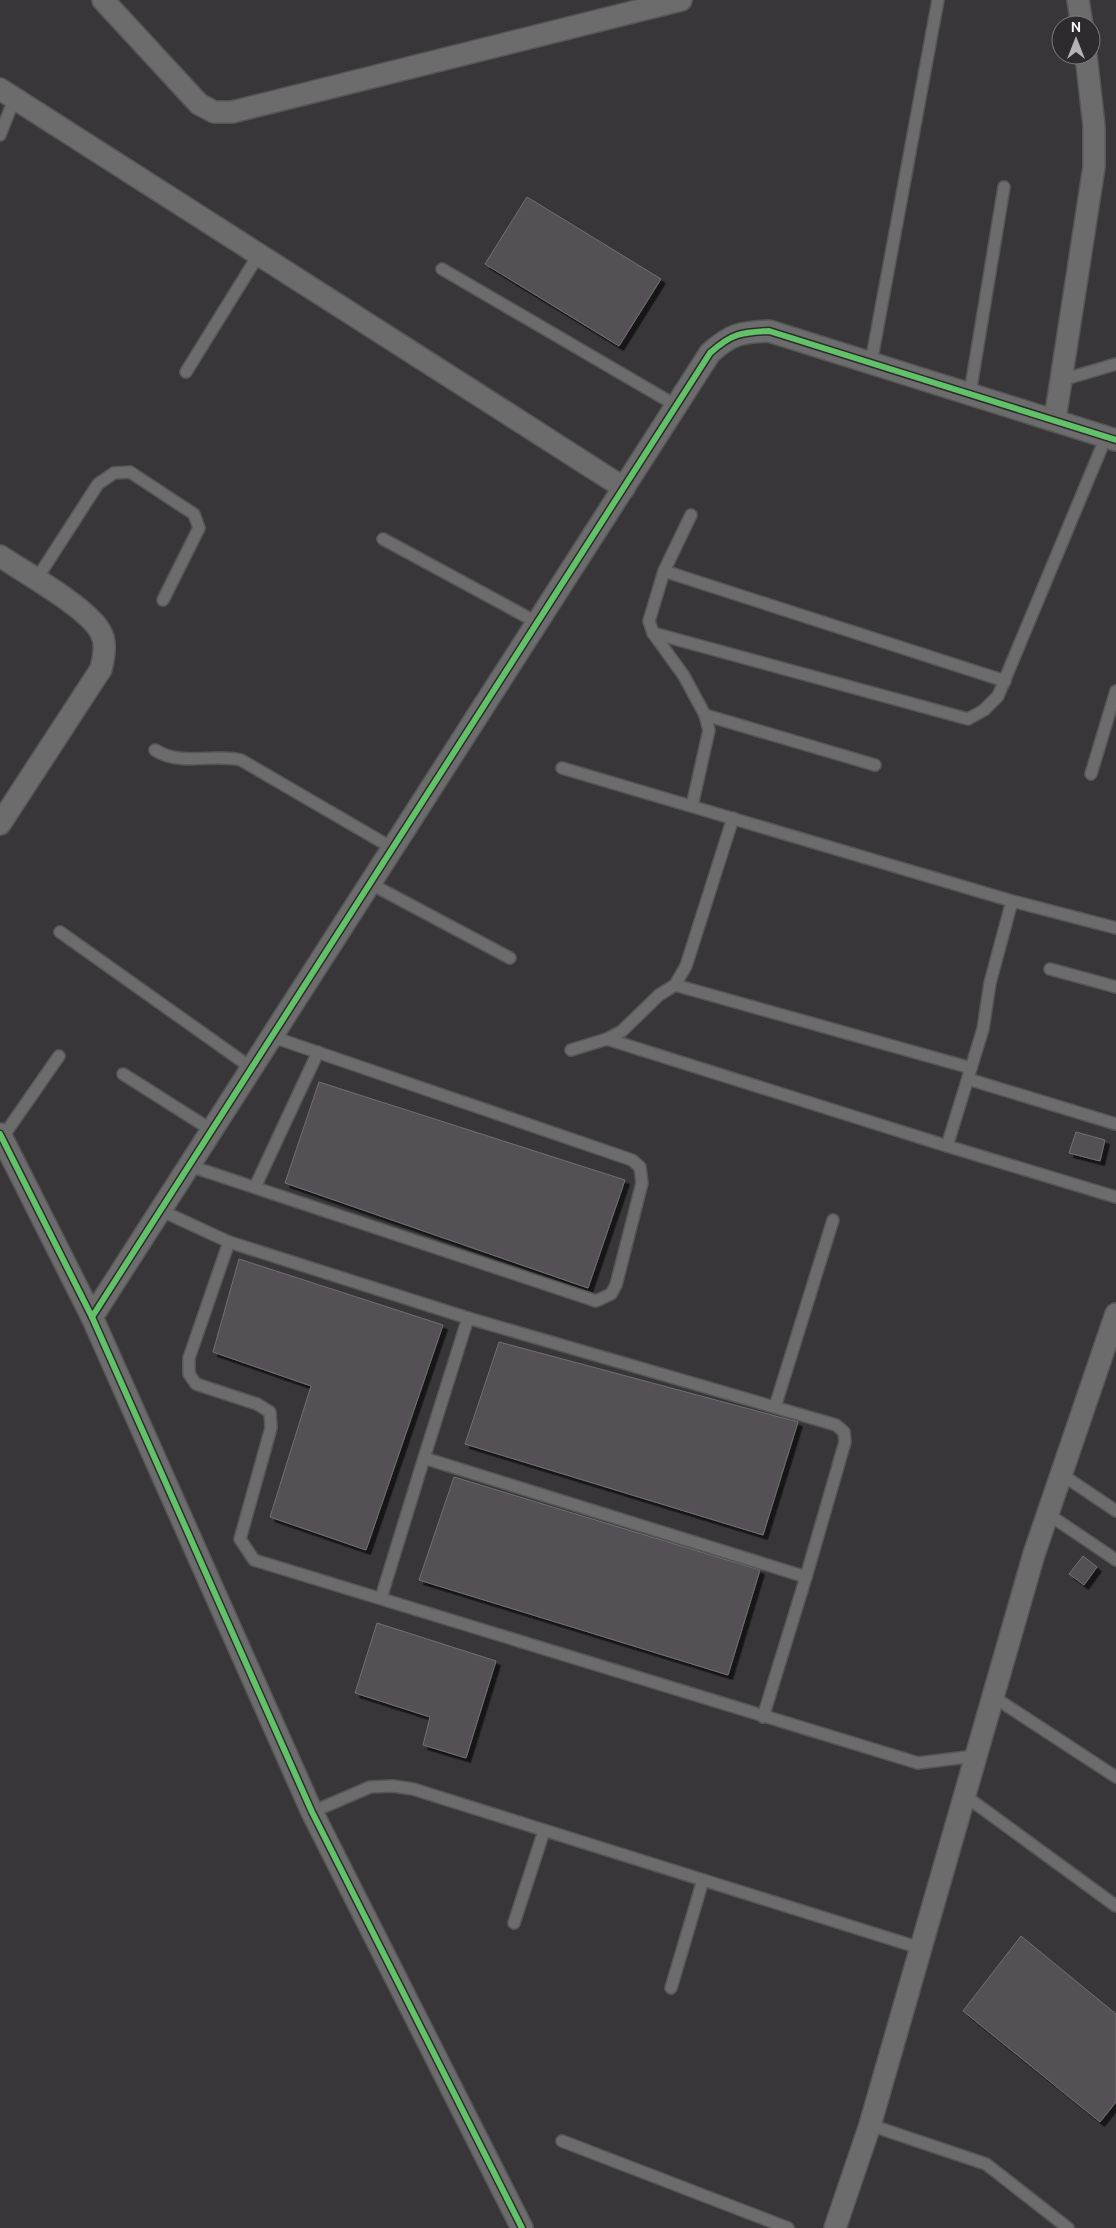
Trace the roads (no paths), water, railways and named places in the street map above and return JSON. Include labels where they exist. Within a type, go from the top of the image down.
[{"type":"street","points":[[103,0],[199,104],[214,112],[232,112],[681,0]]},
{"type":"street","points":[[1078,0],[1080,15]]},
{"type":"street","points":[[1055,420],[1094,167],[1094,126],[1087,65]]},
{"type":"street","points":[[7,93],[624,488]]},
{"type":"street","points":[[92,1317],[274,1037],[710,353],[725,340],[744,332],[769,331],[1111,438]]},
{"type":"street","points":[[0,556],[89,616],[101,632],[105,650],[101,669],[0,824]]},
{"type":"street","points":[[1,1136],[92,1317],[312,1812],[522,2228]]},
{"type":"street","points":[[835,2228],[870,2125],[1034,1554],[1116,1314]]},
{"type":"lane","points":[[871,363],[938,0]]},
{"type":"lane","points":[[0,135],[7,93]]},
{"type":"lane","points":[[970,393],[1004,187]]},
{"type":"lane","points":[[186,372],[259,254]]},
{"type":"lane","points":[[442,269],[676,406]]},
{"type":"lane","points":[[1062,380],[1116,364]]},
{"type":"lane","points":[[653,632],[968,719],[984,710],[998,696],[1111,438]]},
{"type":"lane","points":[[36,580],[98,484],[114,473],[130,472],[194,514],[199,528],[163,600]]},
{"type":"lane","points":[[691,515],[664,571],[649,621],[653,632],[684,676],[705,715],[708,730],[692,806]]},
{"type":"lane","points":[[383,539],[538,623]]},
{"type":"lane","points":[[664,571],[1005,680]]},
{"type":"lane","points":[[1091,774],[1115,698]]},
{"type":"lane","points":[[705,715],[875,765]]},
{"type":"lane","points":[[155,750],[164,756],[189,760],[231,758],[241,760],[394,849]]},
{"type":"lane","points":[[562,768],[1012,901],[1116,928]]},
{"type":"lane","points":[[571,1050],[608,1039],[622,1031],[659,995],[675,986],[686,966],[733,818]]},
{"type":"lane","points":[[371,884],[510,958]]},
{"type":"lane","points":[[947,1146],[983,1029],[990,983],[1012,901]]},
{"type":"lane","points":[[60,932],[252,1069]]},
{"type":"lane","points":[[1050,969],[1116,987]]},
{"type":"lane","points":[[675,986],[970,1074],[1116,1124]]},
{"type":"lane","points":[[190,1166],[596,1301],[611,1294],[616,1285],[642,1183],[640,1167],[623,1157],[274,1037]]},
{"type":"lane","points":[[608,1039],[947,1146],[1116,1196]]},
{"type":"lane","points":[[255,1188],[318,1052]]},
{"type":"lane","points":[[1,1136],[59,1056]]},
{"type":"lane","points":[[123,1074],[213,1131]]},
{"type":"lane","points":[[162,1211],[229,1242],[468,1318],[836,1425],[844,1432],[846,1442],[763,1716]]},
{"type":"lane","points":[[775,1406],[833,1220]]},
{"type":"lane","points":[[229,1242],[188,1358],[190,1374],[196,1384],[257,1404],[270,1412],[271,1428],[240,1539],[254,1560],[918,1763],[975,1756]]},
{"type":"lane","points":[[381,1598],[468,1318]]},
{"type":"lane","points":[[424,1458],[806,1577]]},
{"type":"lane","points":[[1061,1474],[1116,1511]]},
{"type":"lane","points":[[1048,1514],[1116,1560]]},
{"type":"lane","points":[[992,1696],[1116,1777]]},
{"type":"lane","points":[[312,1812],[370,1787],[393,1786],[413,1789],[920,1948]]},
{"type":"lane","points":[[964,1795],[1116,1906]]},
{"type":"lane","points":[[514,1923],[544,1831]]},
{"type":"lane","points":[[671,1988],[703,1880]]},
{"type":"lane","points":[[870,2125],[986,2164],[1068,2228]]},
{"type":"lane","points":[[562,2141],[788,2228]]}]
